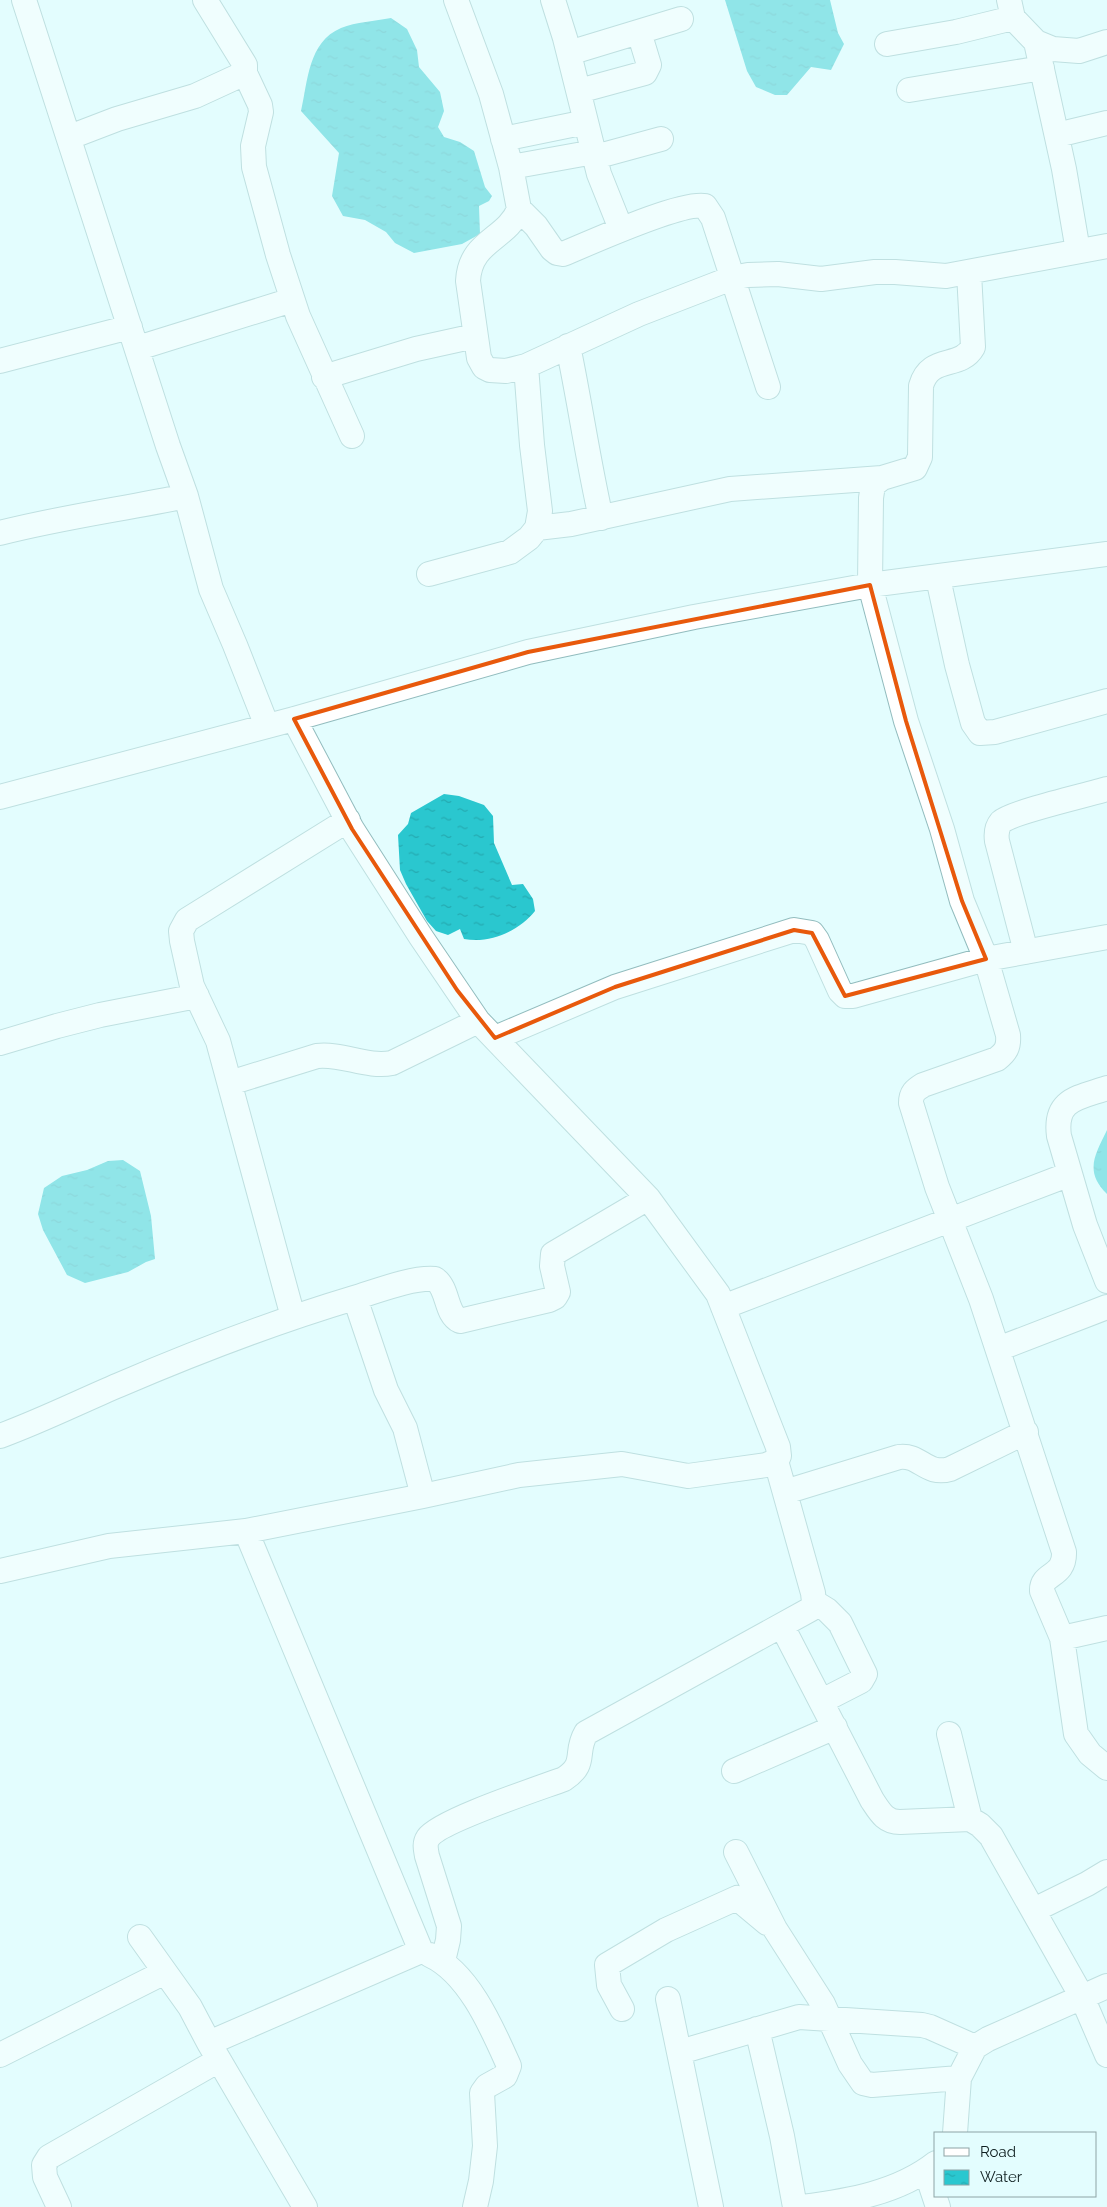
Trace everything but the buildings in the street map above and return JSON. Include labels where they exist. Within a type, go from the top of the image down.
[{"type":"street","points":[[24,0],[70,137],[168,446],[186,496],[211,589],[236,645],[267,726]]},
{"type":"street","points":[[205,0],[245,65],[245,73],[258,99],[260,112],[253,146],[254,167],[292,300],[324,377],[352,436]]},
{"type":"street","points":[[456,0],[491,94],[511,167],[519,209],[557,253],[563,254],[622,229],[691,206],[705,206],[712,218],[768,387]]},
{"type":"street","points":[[553,0],[569,53],[594,154],[605,190],[622,229]]},
{"type":"street","points":[[887,44],[956,32],[1011,9],[1036,42],[1057,135],[1078,251]]},
{"type":"street","points":[[569,53],[682,19]]},
{"type":"street","points":[[579,91],[645,73],[649,65],[640,32]]},
{"type":"street","points":[[1036,42],[1052,49],[1079,50],[1107,42]]},
{"type":"street","points":[[909,90],[1042,68]]},
{"type":"street","points":[[70,137],[117,119],[195,96],[245,73]]},
{"type":"street","points":[[503,138],[586,122]]},
{"type":"street","points":[[1057,135],[1107,123]]},
{"type":"street","points":[[511,167],[594,154],[661,139]]},
{"type":"street","points":[[519,209],[507,226],[478,251],[470,262],[468,281],[479,358],[484,367],[490,370],[506,371],[526,366],[639,314],[732,278],[763,273],[821,278],[875,272],[946,276],[1107,246]]},
{"type":"street","points":[[537,528],[571,524],[690,500],[730,489],[882,478],[908,472],[915,468],[918,463],[921,386],[924,376],[928,370],[936,366],[965,357],[973,348],[969,273]]},
{"type":"street","points":[[0,361],[134,337],[292,300]]},
{"type":"street","points":[[324,377],[408,351],[475,336]]},
{"type":"street","points":[[568,346],[584,422],[600,518]]},
{"type":"street","points":[[429,574],[510,552],[530,538],[537,528],[540,511],[532,445],[526,366]]},
{"type":"street","points":[[882,478],[873,486],[871,498],[870,586],[906,721],[942,829],[962,901],[986,960],[1008,1035],[1009,1045],[997,1059],[922,1085],[911,1096],[914,1112],[950,1219],[998,1349],[1064,1552],[1064,1563],[1061,1569],[1045,1580],[1042,1591],[1062,1638],[1076,1734],[1090,1754],[1107,1768]]},
{"type":"street","points":[[0,533],[35,524],[125,509],[186,496]]},
{"type":"street","points":[[0,797],[294,720],[528,652],[694,617],[870,586],[1107,554]]},
{"type":"street","points":[[938,578],[973,723],[980,733],[996,732],[1107,701]]},
{"type":"street","points":[[0,1571],[109,1546],[246,1531],[518,1475],[622,1464],[688,1476],[766,1465],[776,1461],[779,1456],[778,1447],[718,1294],[648,1198],[478,1021],[421,937],[348,820],[294,720]]},
{"type":"street","points":[[1026,952],[997,841],[996,830],[1001,822],[1016,815],[1107,789]]},
{"type":"street","points":[[293,1317],[230,1083],[212,1025],[196,996],[181,931],[187,920],[348,820]]},
{"type":"street","points":[[495,1038],[615,987],[794,930],[812,932],[840,991],[845,996],[854,996],[986,960],[1107,937]]},
{"type":"street","points":[[0,1043],[92,1017],[196,996]]},
{"type":"street","points":[[230,1083],[317,1056],[326,1055],[376,1064],[392,1063],[478,1021]]},
{"type":"street","points":[[1107,1088],[1076,1099],[1066,1105],[1059,1114],[1057,1122],[1070,1174],[1100,1242],[1107,1281]]},
{"type":"street","points":[[723,1307],[1070,1174]]},
{"type":"street","points":[[0,1436],[32,1425],[168,1364],[293,1317],[390,1287],[435,1278],[444,1288],[453,1315],[460,1321],[549,1300],[555,1297],[558,1292],[552,1266],[553,1254],[648,1198]]},
{"type":"street","points":[[355,1298],[386,1390],[405,1428],[423,1496]]},
{"type":"street","points":[[998,1349],[1107,1307]]},
{"type":"street","points":[[785,1492],[906,1456],[932,1470],[940,1472],[1026,1432]]},
{"type":"street","points":[[443,1961],[449,1926],[427,1856],[426,1839],[431,1834],[466,1816],[564,1779],[575,1772],[579,1765],[582,1744],[586,1733],[782,1626],[811,1608],[814,1602],[776,1461]]},
{"type":"street","points":[[246,1531],[421,1951],[443,1961],[466,1986],[510,2066],[506,2076],[487,2086],[482,2093],[485,2146],[481,2182],[475,2207]]},
{"type":"street","points":[[814,1602],[827,1610],[840,1623],[865,1674],[860,1681],[822,1701]]},
{"type":"street","points":[[782,1626],[882,1816],[891,1822],[970,1819],[980,1825],[990,1836],[1082,1997],[1107,2055]]},
{"type":"street","points":[[1062,1638],[1107,1628]]},
{"type":"street","points":[[734,1771],[835,1727]]},
{"type":"street","points":[[949,1734],[970,1819]]},
{"type":"street","points":[[736,1852],[775,1929],[815,1989],[850,2064],[863,2083],[872,2086],[959,2078]]},
{"type":"street","points":[[1034,1910],[1107,1872]]},
{"type":"street","points":[[622,2009],[609,1985],[607,1965],[666,1930],[737,1898],[775,1929]]},
{"type":"street","points":[[140,1937],[190,2007],[214,2052],[305,2207]]},
{"type":"street","points":[[59,2207],[45,2177],[44,2165],[49,2158],[214,2052],[421,1951]]},
{"type":"street","points":[[0,2054],[165,1972]]},
{"type":"street","points":[[955,2132],[959,2078],[975,2047],[988,2039],[1107,1986]]},
{"type":"street","points":[[668,1999],[711,2207]]},
{"type":"street","points":[[680,2052],[790,2018],[830,2018],[930,2026],[975,2047]]},
{"type":"street","points":[[757,2029],[796,2207]]},
{"type":"street","points":[[802,2207],[844,2204],[884,2190],[931,2167],[934,2184]]},
{"type":"highlighted area","points":[[870,585],[906,721],[962,901],[986,959],[845,996],[812,933],[794,930],[615,987],[495,1038],[457,990],[352,829],[294,719],[528,652]]},
{"type":"water","points":[[725,0],[830,0],[838,33],[844,44],[831,70],[811,67],[787,95],[775,95],[756,87],[747,71]]},
{"type":"water","points":[[391,18],[407,29],[417,50],[419,67],[440,92],[444,111],[438,127],[444,137],[460,142],[474,151],[485,187],[492,196],[489,201],[479,206],[480,234],[462,244],[414,253],[395,243],[386,232],[365,220],[343,216],[332,196],[339,153],[301,111],[311,64],[322,43],[330,34],[347,26]]},
{"type":"water","points":[[444,794],[459,796],[484,805],[493,816],[494,843],[512,885],[523,884],[533,899],[535,911],[521,925],[494,938],[484,940],[464,939],[460,929],[448,935],[436,931],[427,921],[400,870],[398,835],[408,824],[411,813]]},
{"type":"water","points":[[1107,1130],[1107,1194],[1096,1178],[1094,1163]]},
{"type":"water","points":[[123,1160],[140,1171],[151,1216],[155,1259],[128,1272],[85,1283],[67,1275],[43,1230],[38,1214],[44,1188],[62,1176],[87,1170],[108,1161]]}]
